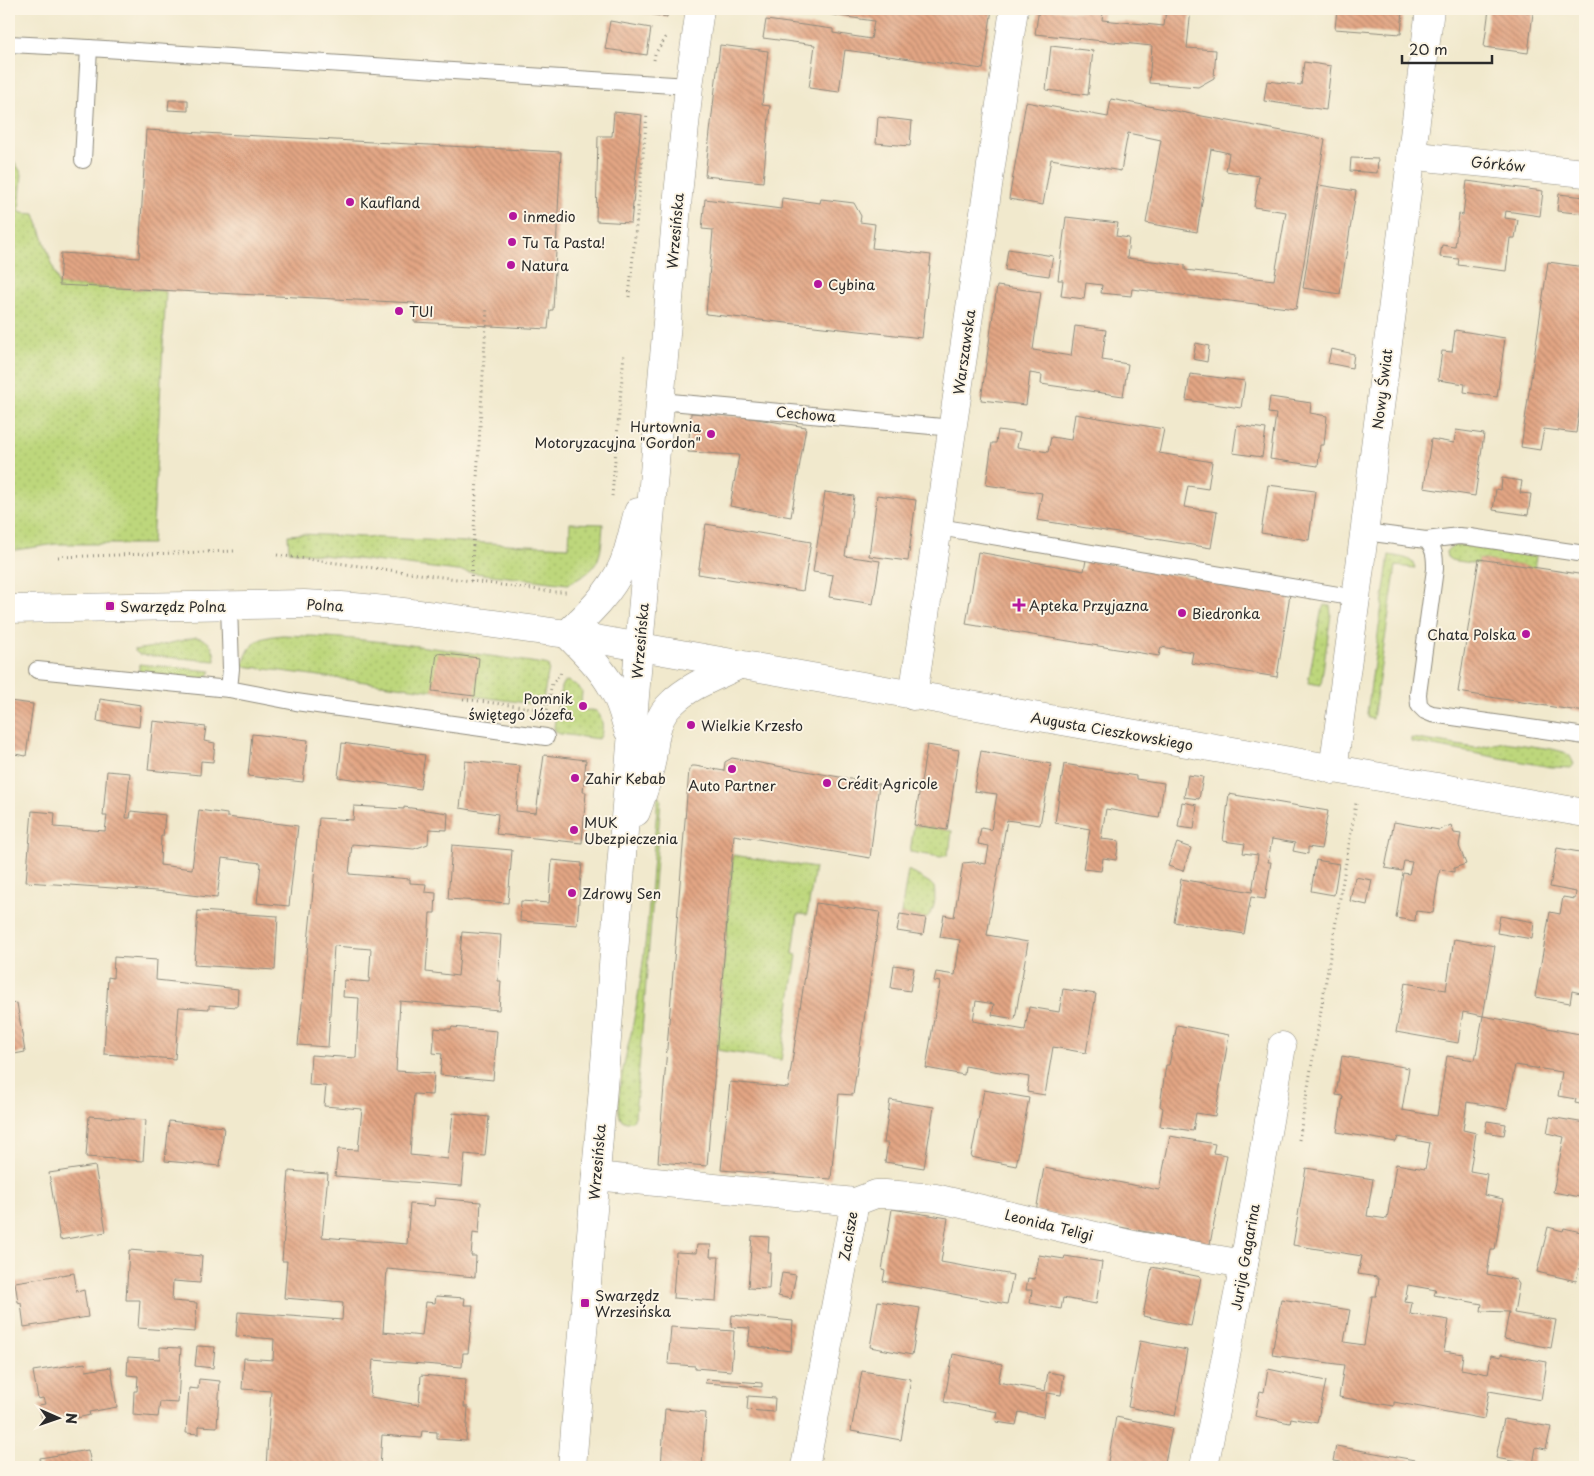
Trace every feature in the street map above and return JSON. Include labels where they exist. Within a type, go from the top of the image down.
[{"type":"street","name":"Wrzesińska","points":[[572,1467],[655,453],[689,86],[700,9]]},
{"type":"street","name":"Warszawska","points":[[913,696],[1014,9]]},
{"type":"street","name":"Nowy Świat","points":[[1333,770],[1365,532],[1430,9]]},
{"type":"street","name":"Górków","points":[[1411,154],[1585,173]]},
{"type":"street","name":"Wrzesińska","points":[[631,740],[622,709],[613,688],[604,675],[567,634],[601,599],[619,572],[627,554],[655,453]]},
{"type":"street","name":"Polna","points":[[9,609],[304,604],[374,608],[567,634],[639,647]]},
{"type":"street","name":"Augusta Cieszkowskiego","points":[[639,647],[1585,813]]},
{"type":"street","name":"Wrzesińska","points":[[622,857],[651,767],[653,743],[660,721],[670,704],[685,693],[739,665]]},
{"type":"street","name":"Jurija Gagarina","points":[[1204,1467],[1244,1264],[1282,1046]]},
{"type":"street","name":"Zacisze","points":[[596,1176],[855,1202],[805,1467]]},
{"type":"street","name":"Leonida Teligi","points":[[855,1202],[870,1196],[886,1194],[936,1198],[1134,1245],[1244,1264]]},
{"type":"lane","points":[[9,44],[689,86]]},
{"type":"lane","points":[[83,160],[88,48]]},
{"type":"lane","name":"Cechowa","points":[[660,400],[953,428]]},
{"type":"lane","points":[[939,527],[1356,598]]},
{"type":"lane","points":[[1365,532],[1426,540],[1460,536],[1585,554]]},
{"type":"lane","points":[[1426,540],[1433,549],[1435,569],[1418,694],[1418,702],[1421,707],[1425,711],[1437,715],[1585,736]]},
{"type":"lane","points":[[229,605],[229,690]]},
{"type":"lane","points":[[37,670],[229,690],[296,702],[546,737]]},
{"type":"path","points":[[629,297],[647,114]]},
{"type":"path","points":[[471,581],[487,307]]},
{"type":"path","points":[[612,498],[624,354]]},
{"type":"path","points":[[58,558],[234,551]]},
{"type":"path","points":[[277,555],[554,592],[575,590]]},
{"type":"path","points":[[459,698],[546,710],[552,683],[560,676],[561,667]]},
{"type":"path","points":[[1299,1140],[1357,796]]},
{"type":"green space","points":[[9,153],[22,174],[19,211],[35,214],[59,285],[166,291],[152,544],[56,544],[9,551]]},
{"type":"green space","points":[[570,523],[603,524],[600,554],[597,561],[587,573],[568,584],[289,551],[288,535],[302,534],[569,547]]},
{"type":"green space","points":[[1467,544],[1536,554],[1535,568],[1479,559],[1478,564],[1451,560],[1447,557],[1446,552],[1450,548],[1455,545]]},
{"type":"green space","points":[[1389,555],[1409,560],[1414,564],[1415,568],[1396,566],[1373,719],[1368,718],[1367,713]]},
{"type":"green space","points":[[1324,605],[1330,606],[1331,614],[1321,685],[1308,683]]},
{"type":"green space","points":[[283,635],[381,642],[548,665],[542,705],[243,666],[248,651],[256,642],[267,637]]},
{"type":"green space","points":[[196,637],[208,642],[214,652],[215,661],[141,655],[134,650],[154,647]]},
{"type":"green space","points":[[139,664],[211,671],[208,676],[201,679],[139,673]]},
{"type":"green space","points":[[567,681],[576,685],[582,691],[581,704],[583,710],[596,711],[601,717],[602,729],[599,739],[556,732],[554,727],[561,687]]},
{"type":"green space","points":[[1411,738],[1476,748],[1504,742],[1552,749],[1564,752],[1570,756],[1574,764],[1571,768],[1551,767],[1411,742]]},
{"type":"green space","points":[[658,796],[661,799],[635,1117],[632,1121],[626,1122],[621,1119],[619,1111],[620,1089],[642,971]]},
{"type":"green space","points":[[914,825],[952,831],[947,855],[941,857],[910,852]]},
{"type":"green space","points":[[733,855],[815,868],[807,915],[798,914],[793,954],[797,955],[781,1060],[717,1050]]},
{"type":"green space","points":[[908,870],[934,887],[934,904],[926,918],[901,914]]},
{"type":"building","points":[[636,9],[668,9],[667,17],[636,12]]},
{"type":"building","points":[[792,9],[992,9],[983,69],[845,50],[839,92],[809,88],[815,45],[763,38],[766,20],[833,29],[833,33],[871,39],[874,21]]},
{"type":"building","points":[[1039,9],[1103,13],[1102,20],[1164,26],[1166,9],[1191,9],[1187,48],[1216,50],[1214,78],[1198,87],[1149,83],[1152,46],[1035,34]]},
{"type":"building","points":[[1337,9],[1403,9],[1401,34],[1335,29]]},
{"type":"building","points":[[1489,9],[1527,9],[1526,12],[1533,13],[1528,53],[1484,47]]},
{"type":"building","points":[[610,21],[651,28],[647,55],[605,49]]},
{"type":"building","points":[[720,45],[768,51],[762,105],[770,106],[763,182],[705,176]]},
{"type":"building","points":[[1051,46],[1093,51],[1088,95],[1046,90]]},
{"type":"building","points":[[1304,62],[1331,66],[1326,110],[1264,101],[1267,81],[1301,85]]},
{"type":"building","points":[[1585,95],[1585,114],[1582,113]]},
{"type":"building","points":[[1111,99],[1325,139],[1296,309],[1132,289],[1131,296],[1101,293],[1102,285],[1086,283],[1084,299],[1061,296],[1063,280],[1058,280],[1066,217],[1118,223],[1116,236],[1129,238],[1127,258],[1185,265],[1185,270],[1274,280],[1286,212],[1254,207],[1259,176],[1226,171],[1229,153],[1211,149],[1197,232],[1146,223],[1161,140],[1128,133],[1121,171],[1051,159],[1043,205],[1009,199],[1026,102],[1108,117]]},
{"type":"building","points":[[169,100],[188,100],[188,111],[168,110]]},
{"type":"building","points":[[614,112],[642,115],[631,223],[596,221],[598,136],[612,136]]},
{"type":"building","points":[[878,117],[912,121],[910,146],[876,143]]},
{"type":"building","name":"Kaufland","points":[[146,130],[561,152],[553,310],[550,310],[548,329],[414,322],[415,303],[59,285],[61,253],[139,258]]},
{"type":"building","points":[[1351,158],[1378,159],[1377,173],[1350,171]]},
{"type":"building","points":[[1467,181],[1543,191],[1540,216],[1506,211],[1505,218],[1518,220],[1515,238],[1510,238],[1506,271],[1458,265],[1459,259],[1440,257],[1442,245],[1455,247],[1459,214],[1463,215]]},
{"type":"building","points":[[1319,185],[1356,191],[1340,294],[1303,288]]},
{"type":"building","points":[[1559,194],[1585,197],[1585,214],[1557,211]]},
{"type":"building","name":"Cybina","points":[[782,198],[820,203],[821,199],[854,203],[861,216],[860,222],[875,224],[872,248],[931,255],[922,338],[706,314],[713,230],[702,229],[705,199],[781,209]]},
{"type":"building","points":[[1008,249],[1053,256],[1049,276],[1005,270]]},
{"type":"building","points":[[1548,262],[1585,267],[1585,371],[1576,433],[1544,429],[1540,450],[1521,447]]},
{"type":"building","points":[[997,286],[1041,292],[1033,350],[1071,356],[1075,326],[1106,330],[1102,360],[1128,364],[1123,396],[1041,384],[1042,375],[1030,373],[1026,405],[981,400]]},
{"type":"building","points":[[1455,330],[1505,338],[1497,397],[1464,392],[1465,384],[1438,380],[1442,351],[1452,352]]},
{"type":"building","points":[[1196,343],[1209,346],[1207,362],[1193,359]]},
{"type":"building","points":[[1331,349],[1354,354],[1352,368],[1328,363]]},
{"type":"building","points":[[1190,374],[1245,381],[1241,408],[1186,400]]},
{"type":"building","points":[[1270,397],[1311,403],[1310,413],[1327,416],[1324,445],[1320,445],[1318,466],[1270,459],[1276,414],[1268,413]]},
{"type":"building","points":[[691,413],[745,417],[806,427],[791,517],[730,506],[739,455],[688,452]]},
{"type":"building","points":[[1075,414],[1164,429],[1159,453],[1212,462],[1208,489],[1188,486],[1184,507],[1217,512],[1211,548],[1037,520],[1042,493],[986,485],[992,443],[996,443],[998,430],[1020,433],[1017,447],[1048,452],[1051,437],[1071,440]]},
{"type":"building","points":[[1237,425],[1266,429],[1262,457],[1233,453]]},
{"type":"building","points":[[1456,430],[1484,434],[1475,496],[1424,488],[1431,439],[1454,443]]},
{"type":"building","points":[[1502,478],[1522,481],[1520,493],[1531,494],[1528,515],[1493,510],[1496,489],[1501,490]]},
{"type":"building","points":[[1268,485],[1315,491],[1309,540],[1261,533]]},
{"type":"building","points":[[825,492],[854,496],[845,556],[880,561],[873,604],[829,597],[833,575],[813,572]]},
{"type":"building","points":[[877,495],[916,500],[908,561],[869,556]]},
{"type":"building","points":[[706,524],[811,542],[803,591],[698,574]]},
{"type":"building","name":"Biedronka","points":[[978,552],[1084,571],[1086,560],[1290,594],[1277,677],[1191,663],[1193,652],[1161,647],[1159,656],[966,624]]},
{"type":"building","name":"Chata Polska","points":[[1479,559],[1585,575],[1585,712],[1458,692]]},
{"type":"building","points":[[437,653],[479,658],[475,696],[432,691]]},
{"type":"building","points":[[100,699],[141,705],[139,727],[97,721]]},
{"type":"building","points":[[9,701],[33,704],[26,756],[9,753]]},
{"type":"building","points":[[153,721],[206,727],[204,741],[215,743],[213,762],[201,761],[200,775],[148,770]]},
{"type":"building","points":[[252,734],[308,740],[303,782],[248,776]]},
{"type":"building","points":[[342,743],[425,755],[420,789],[338,777]]},
{"type":"building","points":[[927,745],[959,750],[947,830],[914,825]]},
{"type":"building","points":[[981,751],[1051,764],[1040,825],[1007,820],[987,935],[1028,942],[1015,1019],[992,1015],[994,1004],[976,1001],[973,1021],[1025,1030],[1029,1007],[1059,1012],[1063,989],[1096,994],[1086,1053],[1053,1047],[1045,1095],[1027,1092],[1029,1077],[965,1066],[964,1075],[926,1068],[940,982],[934,981],[936,972],[955,975],[960,940],[940,937],[944,915],[954,917],[963,863],[986,864],[989,846],[978,844],[981,828],[991,830],[997,794],[974,791]]},
{"type":"building","points":[[544,755],[586,760],[583,792],[586,792],[582,843],[496,834],[498,814],[460,808],[465,761],[520,766],[516,811],[536,813]]},
{"type":"building","points":[[732,758],[879,784],[870,858],[734,835],[707,1166],[658,1162],[689,770],[692,766],[695,766],[724,771],[725,762]]},
{"type":"building","points":[[1064,764],[1136,776],[1136,779],[1164,783],[1159,818],[1106,809],[1101,839],[1119,841],[1116,860],[1103,858],[1101,871],[1083,869],[1090,829],[1055,823]]},
{"type":"building","points":[[107,771],[130,773],[126,818],[130,818],[131,811],[165,815],[163,836],[161,836],[160,865],[192,869],[199,810],[227,814],[227,817],[298,826],[289,906],[257,903],[261,863],[222,858],[217,898],[156,891],[26,882],[32,811],[55,813],[54,827],[105,831],[107,816],[103,816]]},
{"type":"building","points":[[1188,775],[1203,777],[1199,799],[1184,797]]},
{"type":"building","points":[[1229,794],[1328,811],[1321,849],[1308,847],[1308,854],[1293,851],[1295,843],[1272,839],[1268,862],[1271,862],[1265,899],[1251,897],[1244,934],[1174,922],[1181,879],[1252,892],[1258,855],[1243,853],[1245,844],[1223,841]]},
{"type":"building","points":[[1182,802],[1197,805],[1194,829],[1178,827]]},
{"type":"building","points":[[354,806],[404,809],[404,807],[448,813],[447,830],[429,829],[428,844],[414,849],[352,844],[349,874],[410,879],[410,883],[426,884],[425,892],[436,893],[435,913],[430,913],[426,972],[458,976],[462,932],[501,935],[498,981],[501,981],[499,1010],[400,1001],[396,1071],[434,1073],[432,1095],[414,1094],[410,1155],[448,1159],[453,1113],[489,1117],[485,1156],[465,1154],[462,1186],[335,1176],[338,1149],[358,1150],[362,1109],[324,1106],[326,1086],[309,1085],[311,1055],[356,1058],[359,998],[343,997],[344,980],[369,982],[371,949],[334,946],[328,1047],[298,1045],[319,818],[353,820]]},
{"type":"building","points":[[1394,822],[1439,830],[1451,825],[1454,833],[1461,834],[1459,846],[1466,864],[1454,868],[1454,872],[1440,869],[1433,913],[1416,911],[1415,921],[1396,918],[1403,873],[1409,874],[1412,862],[1404,861],[1402,871],[1385,868]]},
{"type":"building","points":[[1177,843],[1191,848],[1183,871],[1168,866]]},
{"type":"building","points":[[452,845],[512,850],[508,903],[448,899]]},
{"type":"building","points":[[1557,848],[1585,853],[1585,919],[1583,932],[1585,933],[1585,994],[1572,991],[1570,1003],[1535,997],[1550,912],[1560,914],[1563,897],[1575,899],[1576,892],[1550,887]]},
{"type":"building","points":[[552,860],[582,863],[577,925],[520,921],[521,901],[549,903]]},
{"type":"building","points":[[1316,860],[1339,864],[1334,895],[1311,891]]},
{"type":"building","points":[[1355,877],[1372,880],[1367,905],[1350,901]]},
{"type":"building","points":[[816,903],[880,912],[853,1095],[839,1094],[831,1179],[721,1170],[730,1082],[788,1088]]},
{"type":"building","points":[[198,911],[278,916],[275,970],[194,965]]},
{"type":"building","points":[[900,914],[926,918],[923,935],[897,931]]},
{"type":"building","points":[[1500,916],[1534,922],[1532,939],[1497,933]]},
{"type":"building","points":[[1454,939],[1495,946],[1483,1016],[1463,1012],[1458,1043],[1396,1032],[1405,983],[1446,990]]},
{"type":"building","points":[[114,957],[157,960],[156,980],[238,989],[237,1007],[209,1005],[209,1009],[179,1007],[175,1059],[104,1054],[108,977],[113,978]]},
{"type":"building","points":[[894,965],[914,968],[910,991],[891,988]]},
{"type":"building","points":[[17,1003],[25,1052],[9,1055],[9,1004]]},
{"type":"building","points":[[1483,1016],[1585,1035],[1585,1105],[1575,1103],[1576,1099],[1558,1096],[1562,1072],[1515,1065],[1507,1109],[1467,1102],[1463,1130],[1476,1133],[1470,1171],[1487,1174],[1484,1195],[1503,1199],[1495,1250],[1491,1250],[1487,1274],[1516,1280],[1519,1284],[1514,1313],[1556,1320],[1551,1348],[1504,1339],[1509,1312],[1481,1311],[1482,1304],[1434,1295],[1436,1290],[1408,1285],[1405,1302],[1412,1303],[1410,1314],[1449,1320],[1444,1351],[1463,1354],[1461,1369],[1488,1374],[1491,1355],[1501,1357],[1501,1354],[1547,1362],[1541,1400],[1489,1391],[1484,1419],[1394,1402],[1394,1406],[1339,1397],[1344,1365],[1272,1355],[1281,1299],[1350,1310],[1344,1342],[1364,1345],[1372,1296],[1376,1296],[1379,1279],[1358,1274],[1362,1256],[1293,1245],[1306,1168],[1373,1179],[1367,1216],[1387,1219],[1396,1164],[1425,1169],[1430,1143],[1398,1137],[1396,1142],[1337,1132],[1343,1096],[1336,1095],[1342,1056],[1409,1068],[1402,1110],[1437,1116],[1447,1056],[1475,1060]]},
{"type":"building","points":[[1177,1025],[1229,1035],[1215,1116],[1196,1113],[1193,1131],[1160,1126],[1163,1108],[1160,1106],[1166,1065],[1169,1065]]},
{"type":"building","points":[[452,1027],[497,1031],[493,1080],[440,1075],[442,1054],[433,1053],[435,1028],[451,1029]]},
{"type":"building","points":[[984,1090],[1029,1098],[1016,1166],[971,1157]]},
{"type":"building","points":[[890,1100],[934,1107],[924,1168],[885,1162],[888,1143],[884,1143]]},
{"type":"building","points":[[89,1116],[146,1120],[143,1161],[86,1157]]},
{"type":"building","points":[[1550,1117],[1585,1123],[1585,1198],[1553,1192],[1564,1137],[1547,1133]]},
{"type":"building","points":[[169,1121],[224,1127],[220,1166],[165,1161]]},
{"type":"building","points":[[1487,1121],[1506,1124],[1504,1135],[1485,1132]]},
{"type":"building","points":[[1170,1136],[1215,1144],[1213,1153],[1227,1155],[1210,1244],[1036,1211],[1044,1168],[1159,1190]]},
{"type":"building","points":[[95,1166],[106,1232],[60,1240],[49,1173]]},
{"type":"building","points":[[289,1171],[328,1174],[322,1237],[407,1244],[410,1204],[434,1206],[435,1198],[481,1202],[479,1234],[473,1233],[471,1256],[476,1256],[475,1277],[387,1269],[383,1332],[422,1336],[426,1302],[435,1303],[436,1296],[465,1298],[464,1305],[473,1305],[468,1353],[463,1353],[462,1367],[373,1360],[370,1397],[419,1405],[421,1375],[466,1379],[464,1407],[468,1407],[466,1441],[437,1439],[437,1432],[422,1431],[421,1438],[382,1435],[380,1467],[307,1463],[307,1467],[266,1467],[271,1391],[242,1389],[244,1358],[273,1360],[274,1339],[236,1336],[238,1312],[342,1320],[343,1303],[284,1298],[287,1261],[282,1261]]},
{"type":"building","points":[[892,1209],[948,1218],[941,1262],[1013,1275],[1007,1304],[883,1281],[885,1271],[882,1270]]},
{"type":"building","points":[[1548,1227],[1563,1231],[1564,1228],[1585,1233],[1585,1258],[1582,1258],[1576,1281],[1537,1272]]},
{"type":"building","points":[[752,1236],[769,1237],[768,1253],[771,1253],[769,1289],[748,1288]]},
{"type":"building","points":[[697,1245],[711,1245],[710,1257],[719,1257],[716,1301],[673,1298],[676,1252],[696,1253]]},
{"type":"building","points":[[129,1250],[202,1256],[200,1283],[173,1281],[172,1301],[197,1303],[195,1332],[138,1328],[140,1300],[126,1300]]},
{"type":"building","points":[[1039,1255],[1064,1259],[1065,1256],[1102,1262],[1096,1304],[1063,1298],[1061,1309],[1030,1303],[1032,1290],[1026,1290],[1028,1278],[1035,1279]]},
{"type":"building","points":[[1152,1267],[1201,1277],[1191,1326],[1143,1316]]},
{"type":"building","points":[[74,1273],[77,1292],[84,1290],[88,1317],[24,1327],[21,1303],[18,1302],[15,1282]]},
{"type":"building","points":[[782,1273],[796,1275],[791,1299],[778,1296]]},
{"type":"building","points":[[878,1301],[920,1308],[912,1355],[870,1347]]},
{"type":"building","points":[[732,1315],[793,1321],[791,1351],[748,1346],[750,1328],[731,1327]]},
{"type":"building","points":[[671,1327],[734,1331],[731,1371],[668,1364]]},
{"type":"building","points":[[1140,1341],[1187,1350],[1175,1416],[1128,1407]]},
{"type":"building","points":[[197,1346],[215,1347],[213,1368],[195,1366]]},
{"type":"building","points":[[160,1347],[181,1348],[178,1403],[160,1402],[158,1417],[133,1415],[134,1391],[137,1391],[138,1376],[127,1375],[128,1357],[160,1359]]},
{"type":"building","points":[[953,1354],[1002,1364],[998,1382],[1045,1391],[1048,1372],[1064,1375],[1061,1395],[1047,1393],[1043,1417],[1019,1412],[1016,1425],[996,1422],[998,1412],[944,1402]]},
{"type":"building","points":[[85,1363],[86,1371],[111,1367],[117,1407],[89,1412],[90,1415],[77,1418],[77,1414],[42,1419],[39,1405],[45,1404],[43,1398],[38,1399],[33,1371]]},
{"type":"building","points":[[1268,1369],[1326,1381],[1317,1423],[1291,1418],[1290,1423],[1255,1416],[1260,1391],[1264,1392]]},
{"type":"building","points":[[862,1371],[911,1379],[901,1440],[851,1431]]},
{"type":"building","points":[[199,1379],[220,1381],[217,1427],[199,1426],[199,1434],[186,1433],[189,1388],[198,1389]]},
{"type":"building","points":[[706,1379],[762,1383],[762,1387],[705,1383]]},
{"type":"building","points":[[748,1396],[775,1398],[774,1412],[747,1410]]},
{"type":"building","points":[[665,1409],[706,1413],[702,1467],[661,1467]]},
{"type":"building","points":[[1116,1417],[1172,1428],[1164,1467],[1107,1467]]},
{"type":"building","points":[[1504,1419],[1551,1427],[1546,1449],[1536,1447],[1533,1465],[1496,1458]]},
{"type":"building","points":[[1336,1446],[1437,1464],[1436,1467],[1346,1467],[1347,1463],[1333,1461]]},
{"type":"building","points":[[88,1450],[92,1467],[41,1467],[40,1458]]},
{"type":"place","name":"Kaufland","points":[[350,202]]},
{"type":"place","name":"inmedio","points":[[513,216]]},
{"type":"place","name":"Tu Ta Pasta!","points":[[512,242]]},
{"type":"place","name":"Natura","points":[[511,265]]},
{"type":"place","name":"Cybina","points":[[818,284]]},
{"type":"place","name":"TUI","points":[[399,311]]},
{"type":"place","name":"Hurtownia Motoryzacyjna \"Gordon\"","points":[[711,434]]},
{"type":"place","name":"Apteka Przyjazna","points":[[1019,605]]},
{"type":"place","name":"Swarzędz Polna","points":[[110,606]]},
{"type":"place","name":"Biedronka","points":[[1182,613]]},
{"type":"place","name":"Chata Polska","points":[[1526,634]]},
{"type":"place","name":"Pomnik świętego Józefa","points":[[583,706]]},
{"type":"place","name":"Wielkie Krzesło","points":[[691,725]]},
{"type":"place","name":"Auto Partner","points":[[732,769]]},
{"type":"place","name":"Zahir Kebab","points":[[575,778]]},
{"type":"place","name":"Crédit Agricole","points":[[827,783]]},
{"type":"place","name":"MUK Ubezpieczenia","points":[[574,830]]},
{"type":"place","name":"Zdrowy Sen","points":[[572,893]]},
{"type":"place","name":"Swarzędz Wrzesińska","points":[[585,1303]]}]
